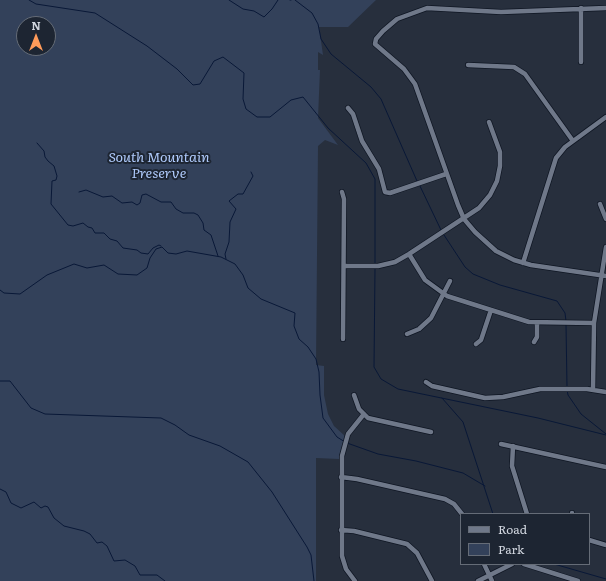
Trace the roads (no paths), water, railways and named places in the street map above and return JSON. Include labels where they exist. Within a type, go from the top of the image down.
[{"type":"street","points":[[604,276],[523,263],[496,251],[475,232],[464,219],[446,174],[415,84],[404,69],[375,44],[376,39],[383,31],[397,19],[427,8],[515,12],[606,8]]},
{"type":"street","points":[[581,8],[581,62]]},
{"type":"street","points":[[468,65],[514,67],[525,74],[573,140]]},
{"type":"street","points":[[348,108],[353,114],[362,141],[379,169],[384,192],[390,192],[446,174]]},
{"type":"street","points":[[523,263],[553,165],[559,152],[573,140],[606,117]]},
{"type":"street","points":[[344,266],[378,266],[395,262],[479,208],[490,196],[497,181],[500,166],[500,152],[489,122]]},
{"type":"street","points":[[342,192],[344,199],[343,339]]},
{"type":"street","points":[[600,204],[606,219]]},
{"type":"street","points":[[593,390],[594,323],[604,276],[606,247]]},
{"type":"street","points":[[409,254],[425,280],[443,294],[521,321],[538,323],[594,323]]},
{"type":"street","points":[[407,334],[419,329],[431,318],[450,281]]},
{"type":"street","points":[[476,344],[481,340],[491,310]]},
{"type":"street","points":[[534,342],[537,337],[538,323]]},
{"type":"street","points":[[426,382],[432,386],[485,398],[503,397],[534,389],[570,389],[606,392]]},
{"type":"street","points":[[354,395],[355,402],[364,414],[376,420],[431,432]]},
{"type":"street","points":[[354,581],[343,562],[341,530],[341,477],[344,445],[364,414]]},
{"type":"street","points":[[501,444],[606,467]]},
{"type":"street","points":[[513,446],[514,472],[527,513]]},
{"type":"street","points":[[341,477],[357,479],[445,499],[454,504],[461,513]]},
{"type":"street","points":[[341,530],[354,531],[407,544],[417,553],[432,581]]},
{"type":"street","points":[[590,540],[606,545]]},
{"type":"street","points":[[484,565],[492,581]]},
{"type":"street","points":[[478,581],[510,565]]},
{"type":"street","points":[[527,565],[564,579],[578,581]]},
{"type":"waterway","points":[[29,0],[36,4],[95,13],[147,46],[177,69],[193,85],[200,84],[214,61],[223,57],[244,73],[243,99],[246,109],[257,117],[270,117],[291,100],[303,97],[328,128],[366,163],[375,179],[375,263]]},
{"type":"waterway","points":[[229,0],[243,9],[254,11],[264,17],[278,0]]},
{"type":"waterway","points":[[295,0],[312,13],[318,24],[321,39],[331,54],[371,87],[381,99],[417,181]]},
{"type":"waterway","points":[[37,143],[44,151],[45,157],[54,166],[57,176],[56,180],[52,181],[51,204],[68,225],[73,226],[83,223],[92,228],[95,233],[104,233],[110,239],[117,241],[123,248],[137,250],[141,253],[148,254],[153,248],[159,245],[161,246]]},
{"type":"waterway","points":[[226,259],[225,254],[229,242],[230,222],[236,209],[229,201],[238,194],[243,194],[253,176],[251,172]]},
{"type":"waterway","points":[[419,184],[441,230]]},
{"type":"waterway","points":[[79,192],[86,190],[103,197],[112,196],[122,203],[132,202],[137,205],[140,203],[142,195],[146,194],[161,202],[171,202],[176,209],[183,213],[194,213],[198,215],[203,223],[204,230],[211,235],[218,256]]},
{"type":"waterway","points":[[444,235],[465,267],[473,274],[500,285],[557,301],[565,313],[566,321]]},
{"type":"waterway","points":[[0,290],[4,293],[20,294],[47,275],[74,264],[87,268],[104,265],[118,274],[137,275],[147,268],[150,258],[156,249],[162,247],[168,253],[176,254],[187,251],[221,257],[235,264],[243,275],[248,288],[261,299],[295,313],[294,326],[299,339],[308,347],[316,359],[319,372],[323,418],[337,437],[345,442]]},
{"type":"waterway","points":[[375,269],[374,367],[381,379],[398,389],[538,418],[606,435]]},
{"type":"waterway","points":[[566,324],[567,387]]},
{"type":"waterway","points":[[0,381],[10,381],[31,408],[45,414],[161,418],[175,425],[189,435],[220,446],[248,462],[272,492],[307,547],[311,555],[314,581]]},
{"type":"waterway","points":[[567,390],[568,395],[581,414],[606,434]]},
{"type":"waterway","points":[[442,398],[463,422],[493,513]]},
{"type":"waterway","points":[[347,443],[378,454],[416,461],[463,473],[485,486]]},
{"type":"waterway","points":[[0,489],[6,492],[11,503],[21,508],[34,502],[41,508],[45,506],[48,507],[54,518],[64,526],[84,531],[90,534],[97,543],[102,542],[107,546],[114,561],[125,560],[135,566],[140,575],[157,575],[165,581]]},
{"type":"waterway","points":[[557,565],[606,579]]},
{"type":"park label","name":"South Mountain Preserve","points":[[159,166]]}]
